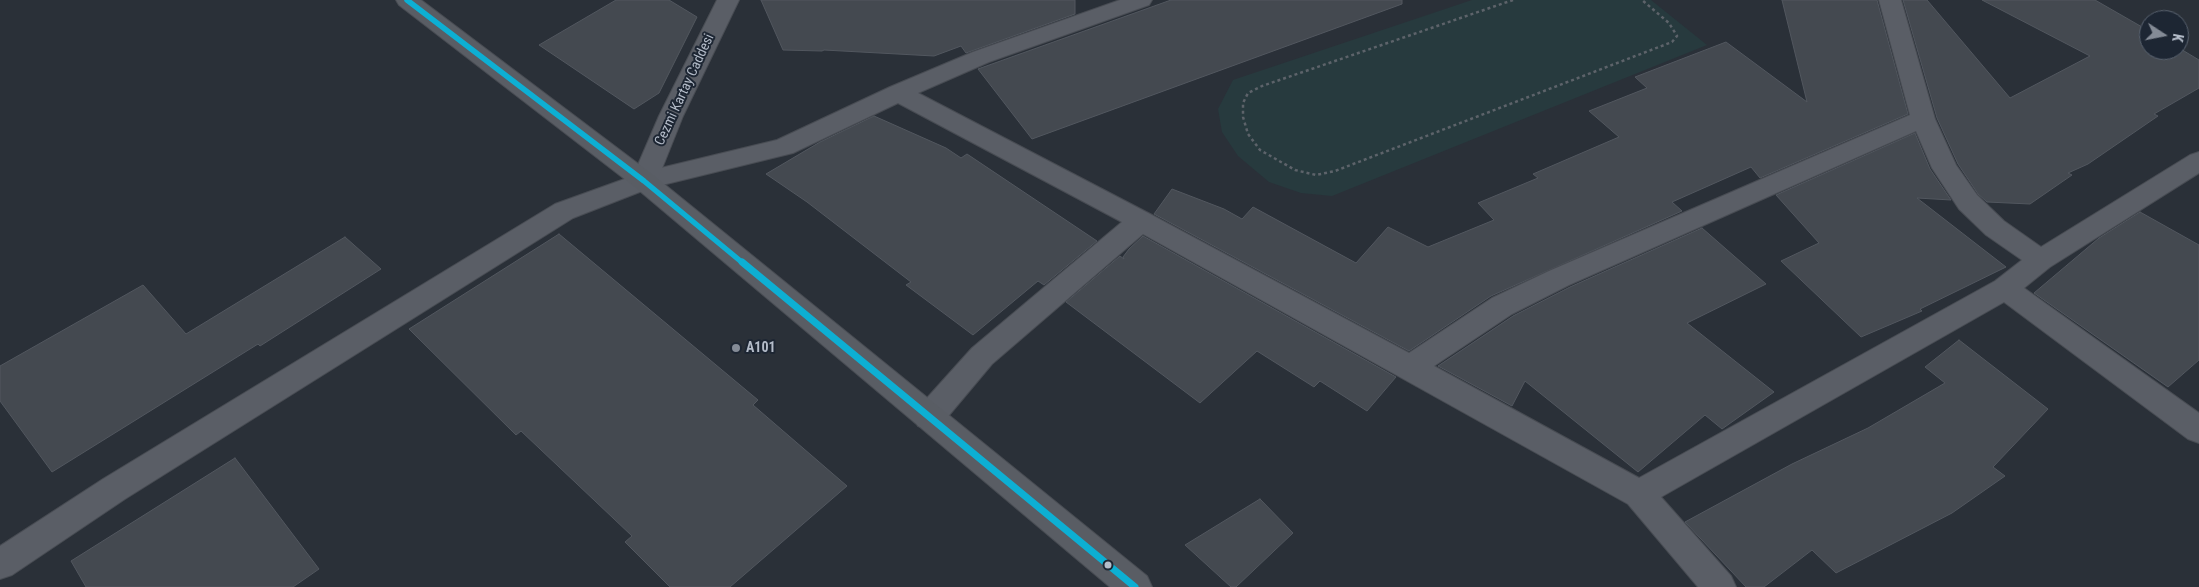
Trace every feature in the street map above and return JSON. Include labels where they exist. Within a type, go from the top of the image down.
[{"type":"main road","points":[[407,0],[644,181],[1135,587]]},
{"type":"street","name":"Cezmi Kartay Caddesi","points":[[644,181],[671,116],[728,0]]},
{"type":"street","points":[[0,564],[114,489],[564,211],[644,181],[784,147],[898,93],[981,57],[1141,0]]},
{"type":"street","points":[[1890,0],[1923,119],[1945,168],[1968,202],[1995,228],[2042,260]]},
{"type":"street","points":[[898,93],[1142,221],[1410,366],[1640,494],[1718,587]]},
{"type":"street","points":[[1410,366],[1502,306],[1559,278],[1923,119]]},
{"type":"street","points":[[1640,494],[2005,288],[2042,260],[2199,161]]},
{"type":"street","points":[[929,417],[982,356],[1142,221]]},
{"type":"street","points":[[2005,288],[2199,430]]},
{"type":"path","points":[[1513,0],[1262,86],[1248,93],[1243,103],[1243,118],[1248,134],[1260,150],[1295,170],[1316,175],[1335,171],[1672,42],[1677,36],[1669,23],[1642,0]]},
{"type":"green space","points":[[1472,0],[1651,0],[1707,45],[1332,196],[1301,193],[1269,182],[1238,156],[1222,132],[1218,109],[1233,80]]},
{"type":"building","points":[[616,0],[669,0],[697,17],[659,93],[634,109],[539,45]]},
{"type":"building","points":[[761,0],[1075,0],[1075,14],[966,53],[961,46],[934,56],[824,50],[783,50]]},
{"type":"building","points":[[1171,0],[1402,0],[1402,4],[1032,139],[978,69]]},
{"type":"building","points":[[1782,0],[1877,0],[1908,114],[1760,178],[1751,167],[1672,202],[1682,211],[1491,296],[1409,351],[1154,214],[1172,189],[1224,209],[1242,219],[1253,207],[1356,263],[1388,227],[1428,247],[1494,220],[1478,203],[1538,178],[1533,174],[1619,137],[1589,111],[1647,88],[1635,77],[1726,42],[1807,102]]},
{"type":"building","points":[[1903,0],[1927,0],[2010,98],[2090,56],[1982,0],[2095,0],[2139,25],[2139,60],[2189,60],[2189,54],[2199,60],[2199,88],[2154,114],[2158,116],[2088,164],[2068,173],[2072,175],[2030,204],[1987,202],[1978,194],[1958,164],[1937,118]]},
{"type":"building","points":[[874,116],[946,148],[961,158],[967,154],[1097,241],[1044,285],[1038,281],[973,335],[906,285],[911,282],[807,202],[766,174],[820,142]]},
{"type":"building","points":[[1915,133],[1930,169],[1951,200],[1917,198],[2006,267],[1920,309],[1922,311],[1861,337],[1781,261],[1819,243],[1776,195]]},
{"type":"building","points":[[2140,212],[2199,245],[2199,360],[2168,387],[2034,293],[2099,238]]},
{"type":"building","points":[[1702,228],[1766,284],[1687,323],[1774,392],[1722,429],[1705,415],[1638,472],[1525,381],[1512,406],[1438,366],[1513,316],[1570,287]]},
{"type":"building","points":[[559,234],[758,400],[753,405],[847,486],[730,587],[670,587],[625,542],[632,536],[521,431],[516,435],[409,329]]},
{"type":"building","points":[[1143,236],[1396,377],[1367,411],[1320,381],[1314,387],[1257,351],[1200,403],[1066,302],[1120,256],[1124,259],[1123,257],[1129,249]]},
{"type":"building","points":[[345,237],[381,269],[260,346],[258,344],[52,472],[0,401],[0,366],[143,285],[186,334]]},
{"type":"building","points":[[1959,340],[2048,409],[1993,467],[2005,476],[1952,513],[1836,573],[1812,550],[1764,587],[1746,587],[1685,522],[1792,464],[1868,428],[1945,383],[1925,367]]},
{"type":"building","points":[[235,458],[319,569],[293,587],[86,587],[71,561]]},
{"type":"building","points":[[1260,499],[1293,533],[1236,587],[1231,587],[1185,545]]},
{"type":"transit line","points":[[407,0],[644,181],[1135,587]]},
{"type":"place","name":"A101","points":[[736,348]]}]
